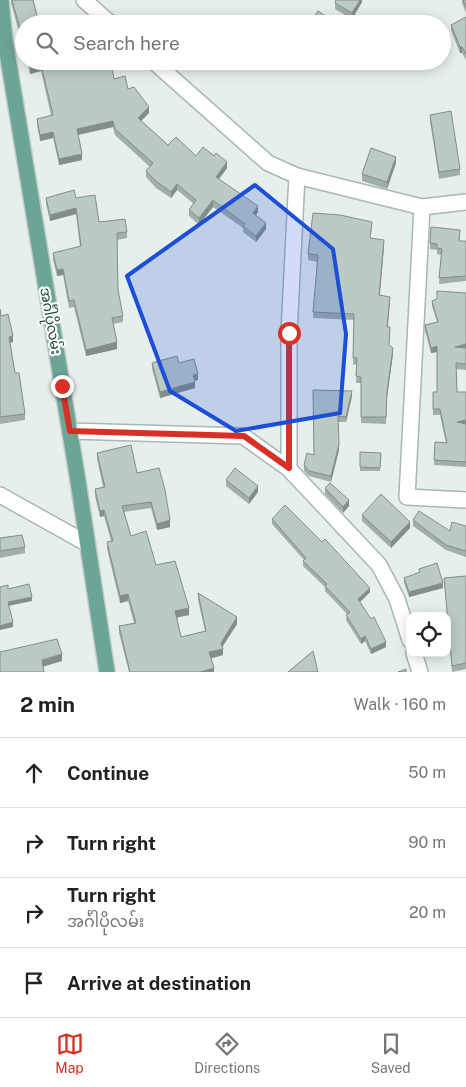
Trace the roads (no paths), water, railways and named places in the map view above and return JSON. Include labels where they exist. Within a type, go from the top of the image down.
[{"type":"main road","name":"အင်္ဂါပိုလမ်း","points":[[1,0],[5,40],[70,431],[107,672]]},
{"type":"street","points":[[84,0],[101,15]]},
{"type":"street","points":[[163,70],[268,163],[297,176],[422,207],[466,202]]},
{"type":"street","points":[[289,468],[289,333],[297,176]]},
{"type":"street","points":[[422,207],[407,497],[466,500]]},
{"type":"street","points":[[70,431],[244,436],[289,468],[379,565],[397,599],[406,627]]},
{"type":"street","points":[[0,495],[86,543]]},
{"type":"street","points":[[415,657],[420,672]]}]
